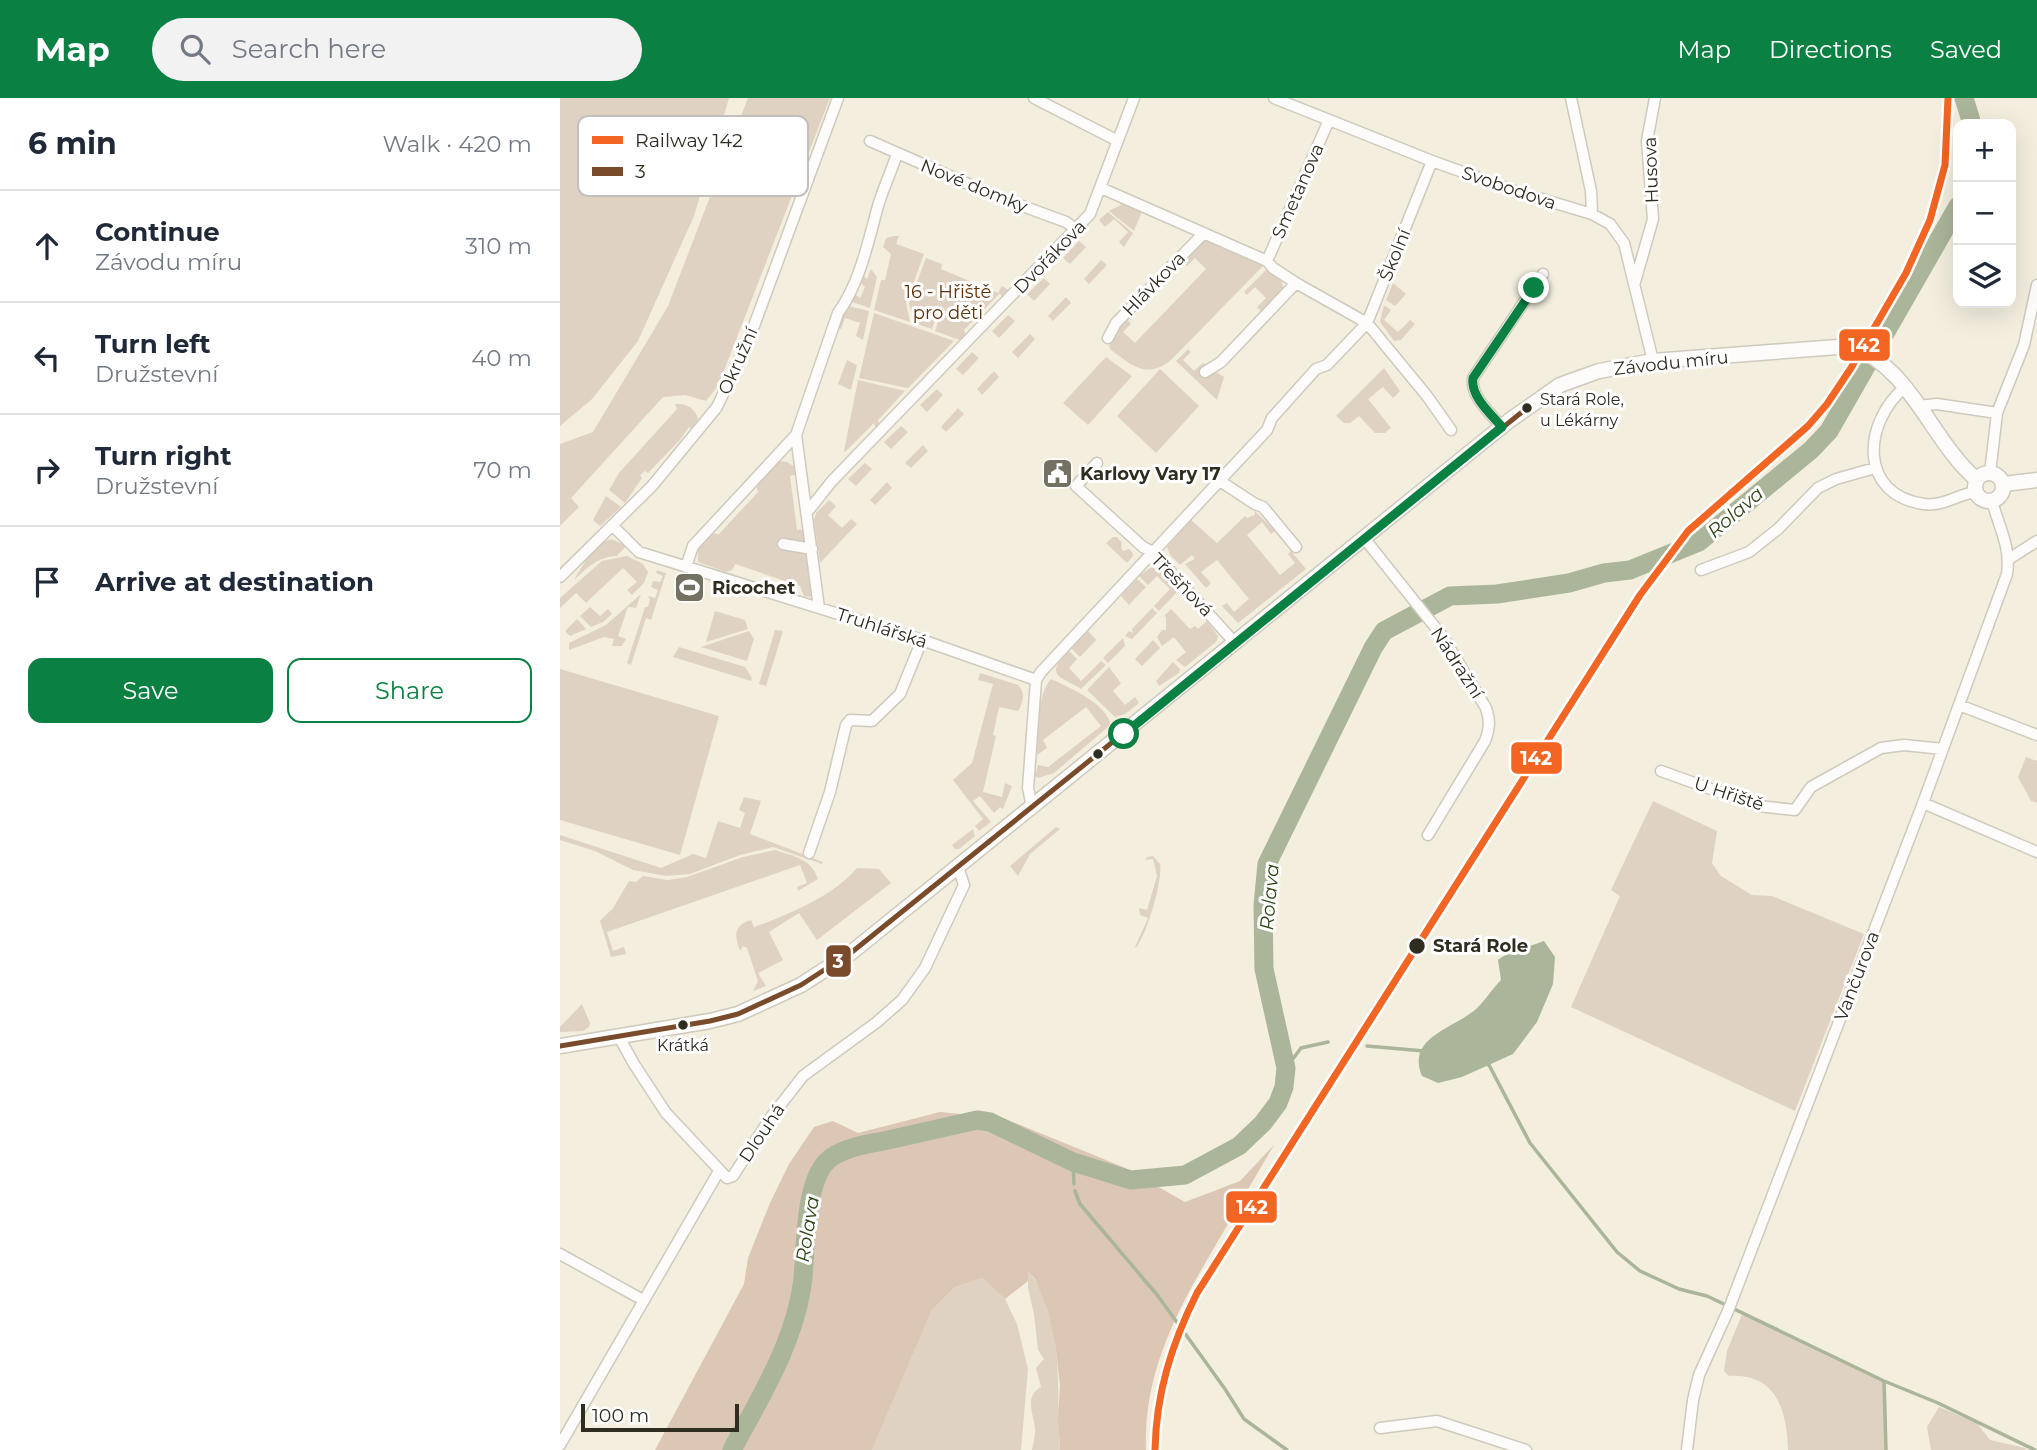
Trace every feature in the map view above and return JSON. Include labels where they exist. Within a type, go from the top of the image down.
[{"type":"main road","name":"Závodu míru","points":[[560,1046],[727,1017],[786,993],[839,962],[1502,427],[1545,396],[1575,379],[1599,371],[1653,361],[1851,346],[1888,369],[1959,462],[1981,482],[1983,500],[1992,501]]},
{"type":"main road","name":"Závodu míru","points":[[1981,482],[1999,476],[2004,484]]},
{"type":"main road","points":[[1992,501],[2003,493],[2004,484],[2019,480],[2037,480]]},
{"type":"street","name":"Okružní","points":[[808,179],[838,98]]},
{"type":"street","points":[[1034,98],[1118,141]]},
{"type":"street","name":"Dvořákova","points":[[808,510],[832,481],[1090,214],[1134,98]]},
{"type":"street","name":"Svobodova","points":[[1274,98],[1433,162],[1592,214],[1610,224],[1620,236],[1635,282],[1653,361]]},
{"type":"street","points":[[1571,98],[1591,191],[1592,214]]},
{"type":"street","name":"Husova","points":[[1635,282],[1653,219],[1647,141],[1655,98]]},
{"type":"street","name":"Smetanova","points":[[1268,261],[1329,120]]},
{"type":"street","name":"Nové domky","points":[[870,141],[998,197],[1066,222],[1076,230]]},
{"type":"street","points":[[686,566],[693,545],[796,435],[838,313],[847,302],[873,232],[878,206],[897,154]]},
{"type":"street","name":"Školní","points":[[1036,680],[1267,430],[1272,418],[1316,369],[1327,365],[1367,323],[1433,162]]},
{"type":"street","name":"Hlávkova","points":[[1101,188],[1268,261],[1273,268],[1296,283],[1367,323],[1427,396],[1451,430]]},
{"type":"street","name":"Okružní","points":[[560,577],[652,486],[717,408],[751,334],[802,196]]},
{"type":"street","name":"Hlávkova","points":[[1108,338],[1116,323],[1204,233]]},
{"type":"street","points":[[1502,427],[1475,393],[1471,386],[1473,378],[1544,274]]},
{"type":"street","points":[[1205,372],[1220,362],[1296,283]]},
{"type":"street","points":[[1905,388],[1880,418],[1874,439],[1875,468],[1879,478],[1887,487],[1911,501],[1923,504],[1936,505],[1968,493],[1981,482],[1997,413],[2024,345],[2037,285]]},
{"type":"street","points":[[1918,406],[1937,404],[1997,413]]},
{"type":"street","points":[[796,435],[819,608]]},
{"type":"street","points":[[776,456],[799,462]]},
{"type":"street","name":"Třešňová","points":[[1097,463],[1076,486],[1143,548],[1153,552],[1235,643]]},
{"type":"street","points":[[1701,570],[1749,552],[1778,529],[1818,488],[1836,479],[1875,468]]},
{"type":"street","points":[[1220,481],[1263,507],[1296,547]]},
{"type":"street","name":"Vančurova","points":[[1688,1450],[1692,1407],[1699,1376],[1728,1311],[1923,803],[2007,574],[2009,559],[1992,501]]},
{"type":"street","name":"Truhlářská","points":[[613,526],[639,552],[922,640],[1036,680]]},
{"type":"street","name":"Nádražní","points":[[1364,538],[1443,637],[1490,718],[1490,729],[1485,741],[1428,835]]},
{"type":"street","points":[[2009,559],[2037,541]]},
{"type":"street","points":[[783,544],[812,549]]},
{"type":"street","points":[[809,853],[830,792],[846,725],[849,720],[854,719],[872,721],[896,699],[922,640]]},
{"type":"street","points":[[1032,807],[1028,788],[1036,680]]},
{"type":"street","points":[[1959,705],[2037,736]]},
{"type":"street","name":"U Hřiště","points":[[1661,771],[1758,806],[1795,810],[1811,787],[1881,748],[1904,745],[1943,749]]},
{"type":"street","points":[[1923,803],[2037,852]]},
{"type":"street","name":"Dlouhá","points":[[561,1441],[719,1171],[727,1178],[733,1176],[771,1118],[803,1076],[877,1022],[902,1000],[925,968],[962,888],[964,881],[958,867]]},
{"type":"street","points":[[619,1037],[666,1114],[719,1171]]},
{"type":"street","points":[[560,1254],[643,1300]]},
{"type":"street","points":[[1380,1428],[1437,1421],[1526,1450]]},
{"type":"green space","points":[[560,98],[729,98],[724,116],[578,116],[578,196],[700,196],[694,216],[638,341],[592,399],[560,426]]},
{"type":"green space","points":[[748,98],[830,98],[808,155],[808,116],[741,116]]},
{"type":"green space","points":[[710,196],[792,196],[718,386],[706,401],[685,395],[663,397],[571,498],[579,507],[560,526],[560,444],[593,432],[668,306]]},
{"type":"green space","points":[[1124,203],[1143,209],[1134,231],[1109,211]]},
{"type":"green space","points":[[1108,212],[1133,233],[1124,247],[1119,242],[1128,232],[1114,219],[1105,227],[1099,220]]},
{"type":"green space","points":[[899,236],[896,244],[924,254],[906,303],[910,322],[874,310],[891,254],[883,247],[886,238]]},
{"type":"green space","points":[[1206,240],[1263,266],[1163,365],[1148,370],[1140,368],[1111,350],[1109,346],[1126,318],[1131,324],[1123,332],[1135,343],[1206,269],[1195,258],[1187,266],[1181,260]]},
{"type":"green space","points":[[1079,241],[1086,247],[1070,264],[1063,258]]},
{"type":"green space","name":"16 - Hřiště pro děti","points":[[926,258],[942,264],[941,269],[998,293],[1002,286],[1011,292],[1004,301],[1000,293],[964,330],[967,338],[965,342],[935,331],[938,322],[935,320],[932,329],[914,323],[909,303]]},
{"type":"green space","points":[[1101,260],[1107,265],[1089,284],[1084,279]]},
{"type":"green space","points":[[871,269],[877,277],[870,308],[852,302],[855,294],[860,298],[865,287],[858,280],[861,273],[867,279]]},
{"type":"green space","points":[[1267,269],[1280,280],[1283,290],[1263,313],[1257,307],[1266,298],[1255,287],[1247,295],[1244,292]]},
{"type":"green space","points":[[1044,278],[1050,284],[1034,301],[1027,294]]},
{"type":"green space","points":[[1393,283],[1406,294],[1395,306],[1386,300]]},
{"type":"green space","points":[[1066,297],[1071,303],[1053,321],[1048,316]]},
{"type":"green space","points":[[1384,305],[1391,310],[1384,320],[1398,332],[1410,320],[1415,324],[1401,340],[1394,341],[1380,322]]},
{"type":"green space","points":[[848,306],[869,311],[863,340],[856,336],[860,323],[845,318],[841,329],[837,328]]},
{"type":"green space","points":[[874,313],[954,341],[908,388],[859,378]]},
{"type":"green space","points":[[1008,315],[1015,321],[999,338],[992,331]]},
{"type":"green space","points":[[1030,334],[1035,339],[1018,358],[1012,352]]},
{"type":"green space","points":[[1188,349],[1191,352],[1183,360],[1194,371],[1203,363],[1224,377],[1217,400],[1176,361]]},
{"type":"green space","points":[[972,352],[979,358],[963,375],[956,369]]},
{"type":"green space","points":[[1106,357],[1132,376],[1088,425],[1063,403]]},
{"type":"green space","points":[[847,360],[857,365],[851,390],[838,384]]},
{"type":"green space","points":[[1384,368],[1400,391],[1393,398],[1383,387],[1368,399],[1391,428],[1385,433],[1375,433],[1359,416],[1350,423],[1344,423],[1336,416]]},
{"type":"green space","points":[[1160,369],[1199,406],[1156,453],[1117,416]]},
{"type":"green space","points":[[994,371],[999,377],[982,395],[977,389]]},
{"type":"green space","points":[[858,380],[905,391],[878,420],[880,429],[877,432],[874,423],[845,452],[844,451]]},
{"type":"green space","points":[[937,389],[943,395],[927,412],[920,405]]},
{"type":"green space","points":[[675,404],[690,407],[698,419],[648,473],[645,471],[640,475],[642,478],[625,503],[609,490],[619,473],[677,409]]},
{"type":"green space","points":[[958,408],[964,414],[946,432],[941,427]]},
{"type":"green space","points":[[901,426],[908,432],[891,449],[884,442]]},
{"type":"green space","points":[[923,445],[928,451],[911,468],[905,463]]},
{"type":"green space","points":[[781,461],[798,469],[798,474],[790,476],[797,530],[805,529],[814,593],[810,597],[804,596],[800,586],[735,564],[732,570],[726,572],[698,562],[698,551],[695,550],[707,533],[719,534],[758,492],[756,485],[774,462]]},
{"type":"green space","points":[[865,463],[872,469],[856,486],[848,479]]},
{"type":"green space","points":[[887,482],[892,488],[875,505],[870,500]]},
{"type":"green space","points":[[606,496],[621,507],[600,526],[593,520]]},
{"type":"green space","points":[[829,500],[836,506],[828,515],[842,528],[851,519],[857,524],[820,563],[814,521],[816,513]]},
{"type":"green space","points":[[1254,510],[1275,531],[1271,534],[1262,522],[1247,535],[1280,575],[1295,563],[1288,554],[1291,551],[1306,569],[1238,623],[1222,606],[1227,603],[1234,612],[1249,599],[1217,560],[1201,572],[1211,583],[1206,588],[1185,564],[1195,559],[1192,555],[1180,565],[1170,555],[1167,547],[1191,520],[1217,543],[1245,516],[1247,518],[1255,515]]},
{"type":"green space","points":[[1117,537],[1122,543],[1123,551],[1129,549],[1132,552],[1133,556],[1127,563],[1106,543]]},
{"type":"green space","points":[[612,539],[626,546],[617,556],[598,561],[574,580],[594,550]]},
{"type":"green space","points":[[627,556],[643,564],[648,572],[644,583],[632,595],[627,590],[637,582],[623,568],[586,603],[576,593],[560,608],[560,598],[602,561]]},
{"type":"green space","points":[[1155,567],[1179,590],[1159,611],[1154,606],[1170,589],[1157,576],[1148,585],[1139,576]]},
{"type":"green space","points":[[657,570],[666,573],[651,620],[646,618],[631,665],[627,663],[645,607],[648,607],[648,596],[655,598],[658,590],[651,587],[653,581],[660,582],[663,576],[656,573]]},
{"type":"green space","points":[[1137,579],[1146,587],[1129,605],[1121,596]]},
{"type":"green space","points":[[641,594],[636,608],[628,607],[618,636],[626,639],[622,646],[612,646],[614,639],[604,637],[569,650],[569,643],[606,625]]},
{"type":"green space","points":[[590,607],[600,616],[608,609],[612,614],[591,627],[580,616]]},
{"type":"green space","points":[[1152,608],[1157,613],[1132,639],[1125,636],[1129,631],[1133,633],[1132,629]]},
{"type":"green space","points":[[1171,609],[1190,629],[1195,626],[1198,629],[1207,621],[1218,636],[1217,641],[1185,667],[1176,660],[1186,652],[1174,637],[1162,646],[1157,637],[1162,630],[1166,630],[1164,616]]},
{"type":"green space","points":[[715,611],[745,620],[748,629],[706,642]]},
{"type":"green space","points":[[577,619],[586,629],[570,636],[565,631]]},
{"type":"green space","points":[[775,630],[783,631],[766,686],[759,684]]},
{"type":"green space","points":[[749,631],[754,639],[747,661],[701,647]]},
{"type":"green space","points":[[1088,631],[1096,640],[1080,657],[1071,648]]},
{"type":"green space","points":[[1123,638],[1125,646],[1108,663],[1103,658]]},
{"type":"green space","points":[[1153,640],[1160,648],[1142,666],[1135,659]]},
{"type":"green space","points":[[679,647],[745,667],[752,678],[751,681],[673,657]]},
{"type":"green space","points":[[1069,651],[1077,659],[1069,668],[1081,681],[1101,661],[1106,665],[1081,689],[1057,674],[1057,665]]},
{"type":"green space","points":[[1173,662],[1180,669],[1179,673],[1159,686],[1156,681]]},
{"type":"green space","points":[[1109,667],[1121,683],[1113,691],[1125,705],[1135,697],[1139,703],[1125,714],[1115,717],[1087,690]]},
{"type":"green space","points":[[560,669],[719,716],[680,855],[560,820]]},
{"type":"green space","points":[[980,673],[1018,685],[1023,698],[1018,711],[999,707],[993,735],[996,736],[983,792],[1002,797],[1005,783],[1012,786],[1003,809],[1000,807],[994,813],[980,796],[973,801],[991,822],[979,831],[975,826],[983,819],[953,780],[972,763],[993,684],[978,680]]},
{"type":"green space","points":[[1051,679],[1093,702],[1106,714],[1110,722],[1109,726],[1054,773],[1038,778],[1035,776],[1038,765],[1048,767],[1101,726],[1086,707],[1043,740],[1047,748],[1037,755],[1041,704]]},
{"type":"green space","points":[[2026,757],[2037,761],[2037,803],[2031,801],[2018,777]]},
{"type":"green space","points":[[744,797],[761,801],[750,834],[823,862],[822,864],[773,847],[740,855],[690,874],[666,876],[633,870],[595,851],[560,840],[560,835],[661,868],[693,854],[706,858],[718,821],[740,828],[745,813],[739,810]]},
{"type":"green space","points":[[1653,801],[1717,831],[1712,863],[1721,876],[1752,895],[1772,896],[1864,934],[1795,1111],[1571,1007],[1620,896],[1611,890]]},
{"type":"green space","points":[[1056,827],[1060,829],[1030,854],[1018,876],[1010,866]]},
{"type":"green space","points":[[973,829],[975,836],[959,849],[955,849],[952,845]]},
{"type":"green space","points":[[775,850],[807,863],[818,879],[798,891],[797,887],[807,883],[800,865],[607,932],[613,951],[624,947],[626,954],[611,957],[600,921],[613,908],[629,881],[636,882],[643,876],[668,880],[687,877],[743,857]]},
{"type":"green space","points":[[1153,856],[1160,864],[1157,894],[1149,919],[1136,948],[1148,918],[1140,915],[1139,908],[1147,910],[1157,876],[1153,859],[1145,860]]},
{"type":"green space","points":[[857,868],[879,869],[891,883],[817,940],[799,913],[769,932],[783,960],[758,973],[766,986],[753,991],[758,981],[747,948],[743,946],[740,951],[736,935],[738,928],[751,920],[754,927],[809,904],[848,878]]},
{"type":"green space","points":[[582,1004],[590,1023],[589,1027],[583,1031],[560,1032],[560,1027]]},
{"type":"green space","points":[[1028,1271],[1040,1289],[1054,1332],[1060,1450],[1032,1450],[1035,1430],[1031,1400],[1041,1387],[1036,1368],[1044,1359],[1038,1350],[1028,1288]]},
{"type":"green space","points":[[982,1278],[1005,1299],[1017,1324],[1028,1369],[1021,1450],[872,1450],[932,1310],[955,1287]]},
{"type":"green space","points":[[1743,1312],[1886,1381],[1887,1450],[1788,1450],[1785,1421],[1776,1397],[1758,1381],[1729,1376],[1724,1371],[1727,1351]]},
{"type":"green space","points":[[1939,1407],[1977,1423],[1990,1440],[2027,1450],[1931,1450],[1927,1427]]},
{"type":"shaded area","points":[[1544,941],[1555,957],[1553,984],[1537,1022],[1513,1054],[1462,1077],[1438,1083],[1422,1076],[1420,1052],[1434,1036],[1482,1003],[1501,980],[1498,960],[1514,951]]},
{"type":"shaded area","points":[[940,1112],[1003,1118],[1123,1167],[1185,1202],[1240,1181],[1274,1145],[1190,1290],[1166,1341],[1150,1393],[1146,1450],[1060,1450],[1060,1385],[1055,1342],[1048,1310],[1035,1279],[1028,1271],[1028,1281],[1005,1299],[982,1278],[955,1287],[932,1310],[872,1450],[655,1450],[744,1284],[748,1258],[770,1203],[789,1164],[814,1127],[833,1121],[858,1133]]},
{"type":"waterway","name":"Rolava","points":[[1964,98],[1970,119]]},
{"type":"waterway","name":"Rolava","points":[[732,1450],[776,1367],[793,1323],[803,1278],[811,1195],[823,1166],[832,1157],[859,1146],[977,1120],[990,1122],[1073,1162],[1131,1180],[1185,1175],[1239,1146],[1263,1123],[1278,1103],[1284,1087],[1286,1068],[1264,969],[1263,905],[1267,864],[1373,648],[1384,631],[1450,596],[1497,594],[1630,570],[1699,542],[1811,450],[1829,431],[1953,215]]},
{"type":"waterway","points":[[1286,1068],[1301,1048],[1328,1042]]},
{"type":"waterway","points":[[1367,1046],[1424,1051]]},
{"type":"waterway","points":[[1486,1064],[1489,1065],[1530,1143],[1617,1252],[1640,1271],[1679,1289],[1707,1296],[2035,1450]]},
{"type":"waterway","points":[[1073,1162],[1074,1184]]},
{"type":"waterway","points":[[1075,1191],[1080,1204],[1158,1296],[1244,1419],[1287,1450]]},
{"type":"waterway","points":[[1884,1382],[1886,1450]]},
{"type":"rail line","name":"142","points":[[1155,1450],[1158,1408],[1167,1369],[1197,1293],[1640,595],[1688,531],[1808,426],[1827,404],[1851,368],[1906,273],[1930,220],[1945,165],[1948,98]]},
{"type":"transit line","name":"3","points":[[560,1046],[738,1014],[801,985],[852,952],[1527,408]]},
{"type":"place","name":"Stará Role, u Lékárny","points":[[1527,408]]},
{"type":"place","name":"Karlovy Vary 17","points":[[1057,474]]},
{"type":"place","name":"Ricochet","points":[[689,588]]},
{"type":"place","name":"Stará Role","points":[[1417,946]]},
{"type":"place","name":"Krátká","points":[[683,1025]]},
{"type":"route","points":[[1124,734],[1502,427],[1471,386],[1473,378],[1534,288]]}]
